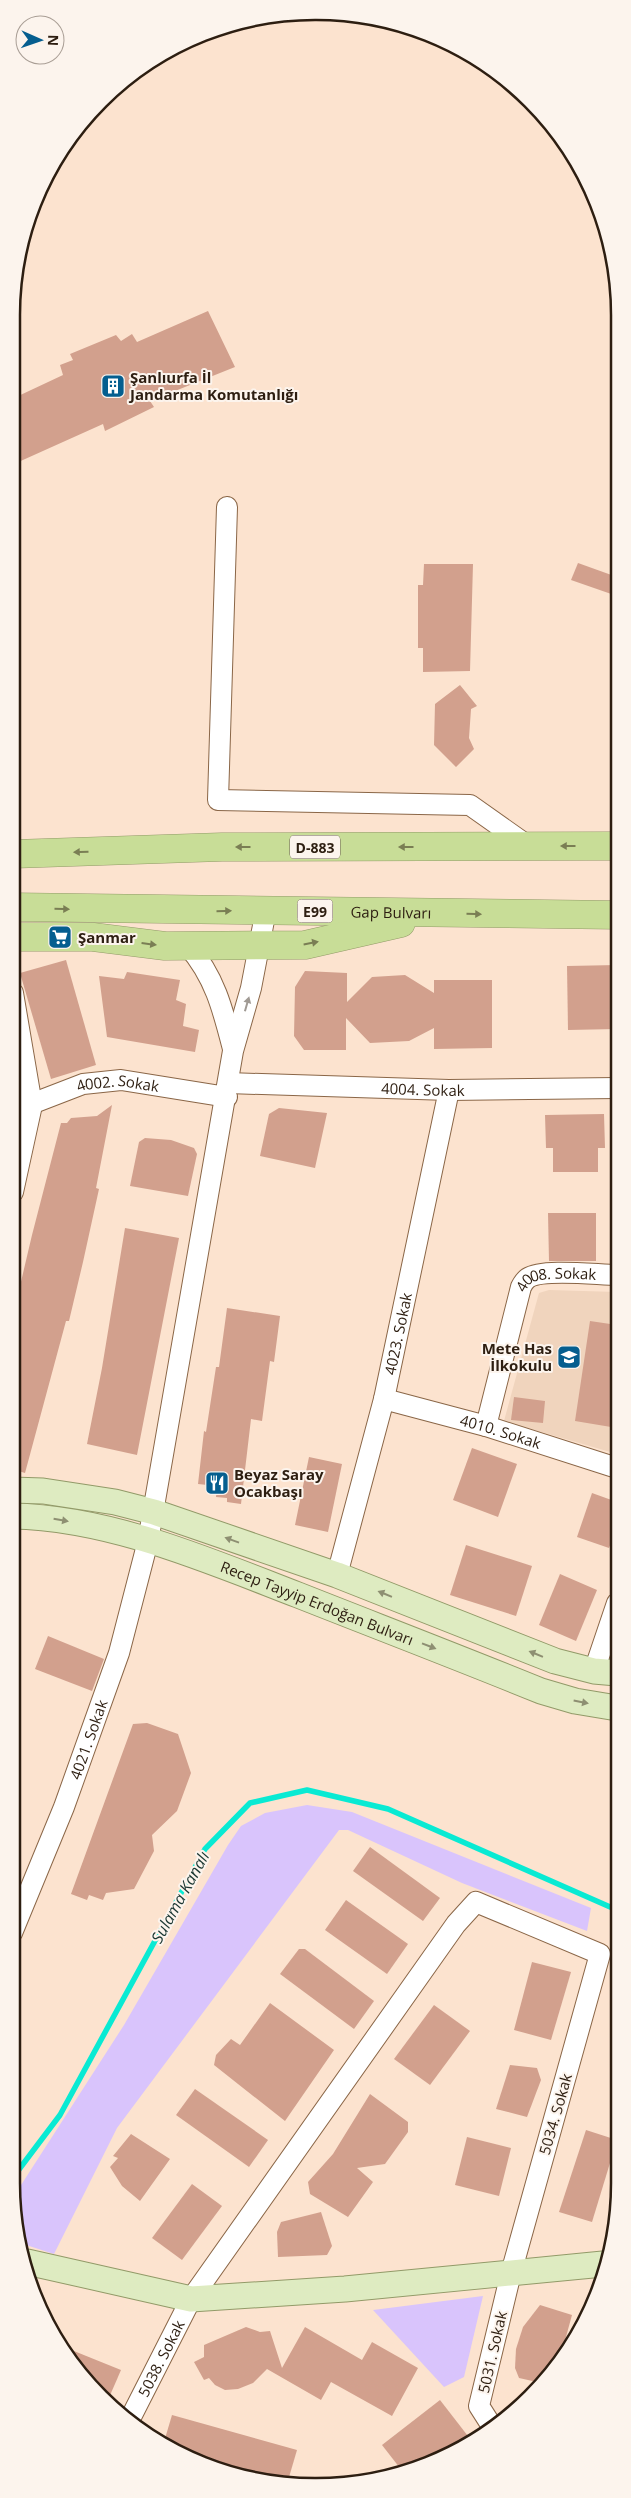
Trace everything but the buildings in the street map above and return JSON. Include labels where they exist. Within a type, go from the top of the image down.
[{"type":"highway","name":"D-883","points":[[20,854],[222,847],[611,846]]},
{"type":"highway","name":"Gap Bulvarı","points":[[20,908],[187,912],[266,910],[611,916]]},
{"type":"highway","points":[[20,937],[93,937],[165,946],[305,945],[442,914]]},
{"type":"main road","name":"Recep Tayyip Erdoğan Bulvarı","points":[[20,1490],[43,1490],[115,1502],[154,1512],[336,1575],[555,1661],[605,1672]]},
{"type":"main road","name":"Recep Tayyip Erdoğan Bulvarı","points":[[20,1516],[41,1517],[109,1529],[148,1541],[232,1570],[541,1691],[575,1701],[611,1707]]},
{"type":"main road","points":[[31,2263],[191,2299],[344,2289],[599,2264]]},
{"type":"street","points":[[226,507],[218,800],[470,805],[528,846]]},
{"type":"street","points":[[233,1051],[251,988],[266,910]]},
{"type":"street","points":[[188,946],[213,981],[222,1001],[233,1051]]},
{"type":"street","points":[[20,1034],[32,1104],[20,1160]]},
{"type":"street","name":"4021. Sokak","points":[[20,1913],[64,1806],[119,1654],[148,1541],[211,1176],[228,1090],[233,1051]]},
{"type":"street","name":"4002. Sokak","points":[[20,1109],[83,1084],[121,1080],[228,1090]]},
{"type":"street","name":"4004. Sokak","points":[[228,1090],[611,1088]]},
{"type":"street","name":"4023. Sokak","points":[[336,1575],[384,1399],[449,1090]]},
{"type":"street","name":"4008. Sokak","points":[[486,1426],[520,1287],[527,1278],[540,1274],[560,1273],[611,1275]]},
{"type":"street","name":"4010. Sokak","points":[[384,1399],[486,1426],[611,1466]]},
{"type":"street","points":[[605,1672],[611,1638]]},
{"type":"street","name":"5038. Sokak","points":[[132,2414],[191,2299],[445,1940],[476,1902],[600,1954]]},
{"type":"street","name":"5034. Sokak","points":[[511,2273],[600,1954]]},
{"type":"street","name":"5031. Sokak","points":[[489,2422],[479,2406],[511,2273]]},
{"type":"shaded area","name":"Mete Has İlkokulu","points":[[549,1290],[611,1292],[611,1452],[504,1421],[539,1293]]},
{"type":"shaded area","points":[[307,1805],[352,1812],[591,1908],[587,1931],[462,1883],[348,1830],[339,1830],[117,2128],[54,2254],[27,2245],[20,2186],[124,2025],[228,1845],[241,1826],[265,1813]]},
{"type":"shaded area","points":[[483,2296],[464,2377],[444,2387],[373,2310]]},
{"type":"waterway","name":"Sulama Kanalı","points":[[20,2168],[60,2115],[205,1849],[250,1803],[307,1790],[388,1809],[611,1907]]},
{"type":"place","name":"Şanlıurfa İl Jandarma Komutanlığı","points":[[113,386]]},
{"type":"place","name":"Şanmar","points":[[60,937]]},
{"type":"place","name":"Mete Has İlkokulu","points":[[569,1357]]},
{"type":"place","name":"Beyaz Saray Ocakbaşı","points":[[217,1483]]}]
